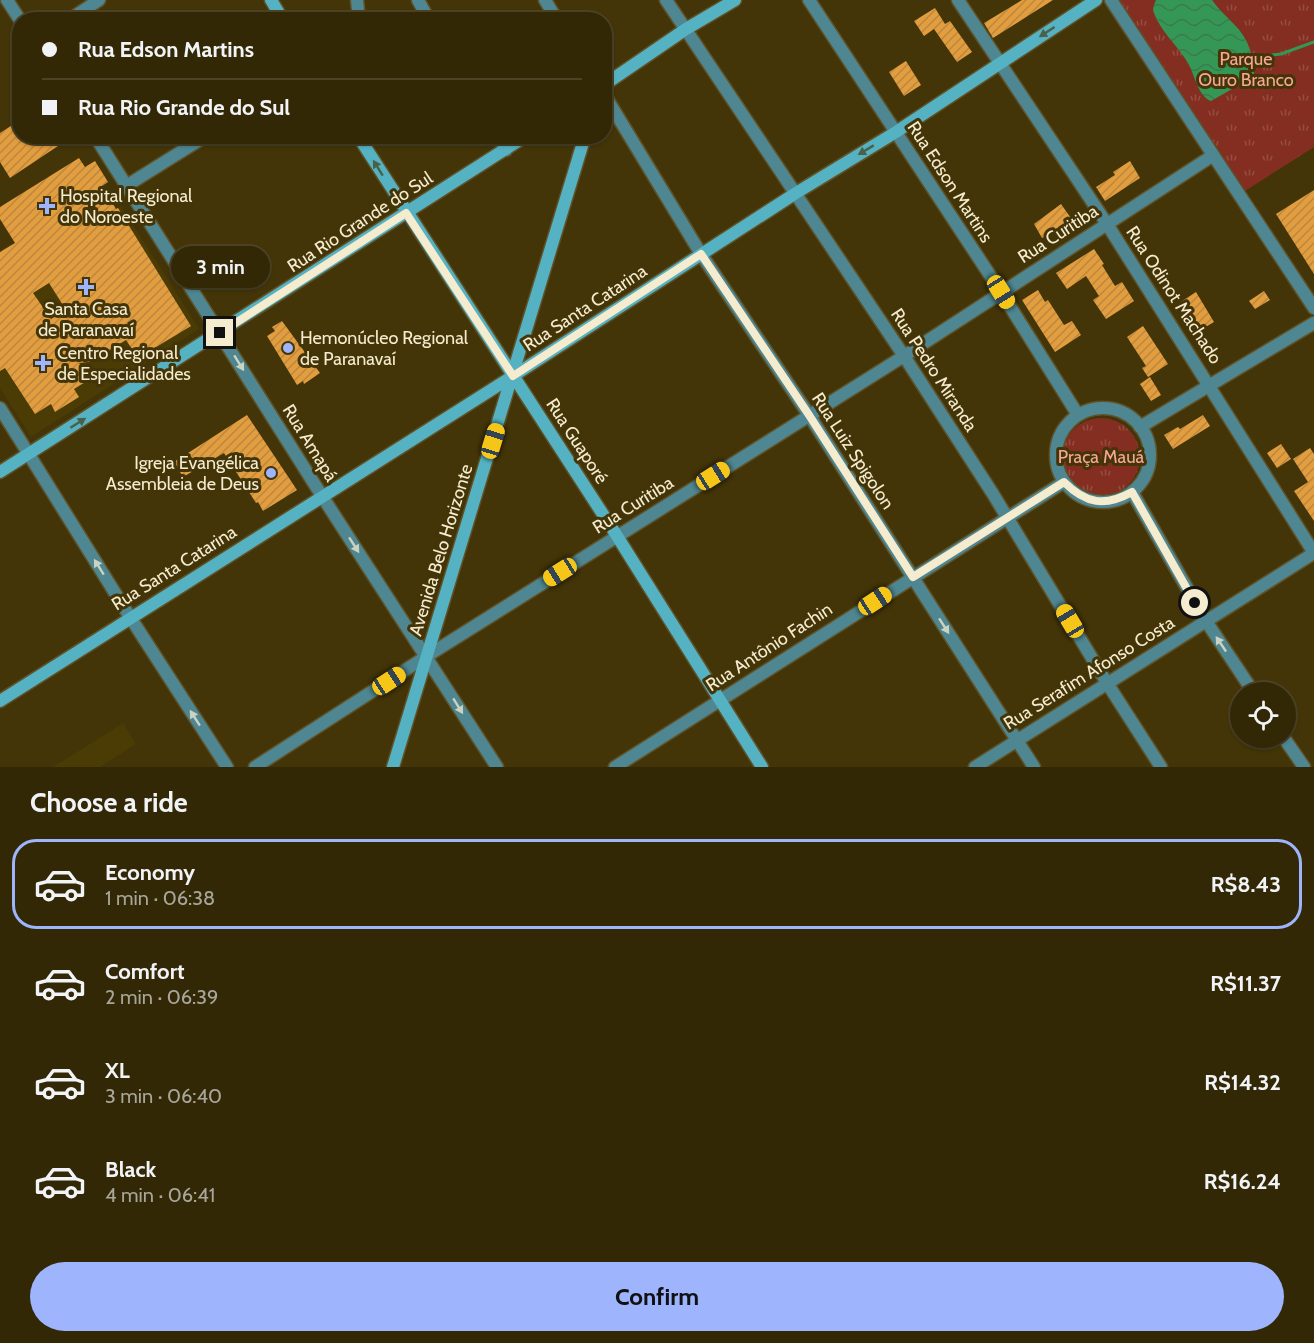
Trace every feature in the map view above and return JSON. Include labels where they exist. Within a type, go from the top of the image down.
[{"type":"street","points":[[81,12],[99,0]]},
{"type":"street","name":"Rua Pedro Miranda","points":[[666,0],[904,356],[1161,767]]},
{"type":"street","points":[[612,80],[686,29],[735,0]]},
{"type":"street","name":"Rua Edson Martins","points":[[809,0],[1001,292],[1078,415]]},
{"type":"street","name":"Rua Odinot Machado","points":[[958,0],[1107,224],[1314,553]]},
{"type":"street","name":"Rua Santa Catarina","points":[[0,700],[513,376],[796,193],[896,132],[1096,0]]},
{"type":"street","points":[[1111,0],[1314,308]]},
{"type":"street","name":"Rua Luiz Spigolon","points":[[612,107],[701,254],[809,415],[1034,767]]},
{"type":"street","name":"Rua Amapá","points":[[100,144],[496,767]]},
{"type":"street","points":[[126,186],[193,144]]},
{"type":"street","name":"Rua Guaporé","points":[[363,144],[618,536],[762,767]]},
{"type":"street","points":[[503,144],[506,150]]},
{"type":"street","name":"Rua Rio Grande do Sul","points":[[0,472],[515,144]]},
{"type":"street","name":"Avenida Belo Horizonte","points":[[393,767],[583,144]]},
{"type":"street","name":"Rua Curitiba","points":[[255,767],[904,356],[1212,156]]},
{"type":"street","points":[[1140,427],[1314,322]]},
{"type":"street","points":[[0,408],[130,617],[227,767]]},
{"type":"street","points":[[1112,409],[1131,417],[1140,427],[1147,437],[1150,461],[1141,483],[1132,492],[1119,499],[1104,502],[1089,500],[1075,493],[1064,482],[1057,464],[1057,445],[1061,434],[1078,415],[1091,410],[1112,409]]},
{"type":"street","name":"Rua Antônio Fachin","points":[[615,767],[1064,482]]},
{"type":"street","points":[[1132,492],[1206,621],[1247,682]]},
{"type":"street","name":"Rua Serafim Afonso Costa","points":[[975,767],[1314,553]]},
{"type":"street","points":[[1291,748],[1304,767]]},
{"type":"shaded area","name":"Santa Casa de Paranavaí","points":[[121,206],[199,329],[31,437],[0,388],[0,251],[10,244],[24,266]]},
{"type":"shaded area","points":[[123,723],[136,744],[100,767],[53,767]]},
{"type":"green space","name":"Parque Ouro Branco","points":[[1119,0],[1314,0],[1314,147],[1245,191]]},
{"type":"green space","name":"Praça Mauá","points":[[1101,418],[1116,421],[1129,429],[1137,442],[1140,457],[1137,472],[1129,485],[1116,493],[1101,496],[1086,493],[1073,485],[1065,472],[1062,457],[1065,442],[1073,429],[1086,421]]},
{"type":"water","points":[[1156,0],[1212,0],[1240,30],[1248,44],[1254,62],[1253,77],[1211,101],[1203,95],[1185,59],[1157,20],[1153,10]]},
{"type":"building","points":[[1022,0],[1053,0],[993,38],[984,23]]},
{"type":"building","points":[[935,8],[945,24],[950,21],[972,52],[957,62],[934,29],[924,36],[914,21]]},
{"type":"building","points":[[906,61],[921,85],[904,96],[889,72]]},
{"type":"building","points":[[12,125],[12,144],[61,144],[10,178],[0,162],[0,133]]},
{"type":"building","points":[[79,158],[85,167],[95,161],[108,182],[102,186],[191,326],[138,358],[126,340],[95,361],[79,363],[90,379],[74,389],[79,397],[55,412],[51,404],[35,414],[5,368],[0,371],[0,252],[15,243],[0,219],[0,207]],"holes":[[[49,283],[66,310],[51,319],[33,293]]]},
{"type":"building","points":[[1130,161],[1140,178],[1105,201],[1096,187],[1115,175],[1113,172]]},
{"type":"building","points":[[1314,190],[1314,274],[1276,214]]},
{"type":"building","points":[[1061,204],[1073,221],[1042,238],[1034,224]]},
{"type":"building","points":[[1094,249],[1115,286],[1122,282],[1134,301],[1106,319],[1093,300],[1099,296],[1086,276],[1067,289],[1056,273]]},
{"type":"building","points":[[1038,290],[1045,302],[1048,300],[1064,325],[1072,321],[1081,335],[1055,352],[1022,300]]},
{"type":"building","points":[[1264,291],[1270,300],[1255,309],[1249,301]]},
{"type":"building","points":[[1196,292],[1214,322],[1192,335],[1186,326],[1189,324],[1176,305]]},
{"type":"building","name":"Hemonúcleo Regional de Paranavaí","points":[[282,321],[320,373],[304,384],[303,381],[297,385],[267,336],[275,331],[272,327]]},
{"type":"building","points":[[1143,326],[1168,364],[1148,377],[1142,368],[1146,366],[1127,337]]},
{"type":"building","points":[[1150,377],[1161,395],[1151,401],[1140,384]]},
{"type":"building","points":[[247,415],[297,490],[263,511],[224,453],[183,477],[174,462]]},
{"type":"building","points":[[1203,415],[1210,426],[1173,449],[1164,435],[1178,427],[1180,429]]},
{"type":"building","points":[[1281,444],[1291,459],[1277,468],[1267,453]]},
{"type":"building","points":[[1310,448],[1314,454],[1314,521],[1294,491],[1308,482],[1293,459]]},
{"type":"waterway","points":[[1250,60],[1281,54],[1314,42]]},
{"type":"place","name":"Hospital Regional do Noroeste","points":[[47,206]]},
{"type":"place","name":"Santa Casa de Paranavaí","points":[[86,287]]},
{"type":"place","name":"Hemonúcleo Regional de Paranavaí","points":[[288,348]]},
{"type":"place","name":"Centro Regional de Especialidades","points":[[43,363]]},
{"type":"place","name":"Igreja Evangélica Assembleia de Deus","points":[[271,473]]},
{"type":"route","points":[[220,333],[406,213],[513,376],[701,254],[809,415],[913,577],[1064,482],[1075,493],[1089,500],[1104,502],[1119,499],[1132,492],[1195,603]]}]
